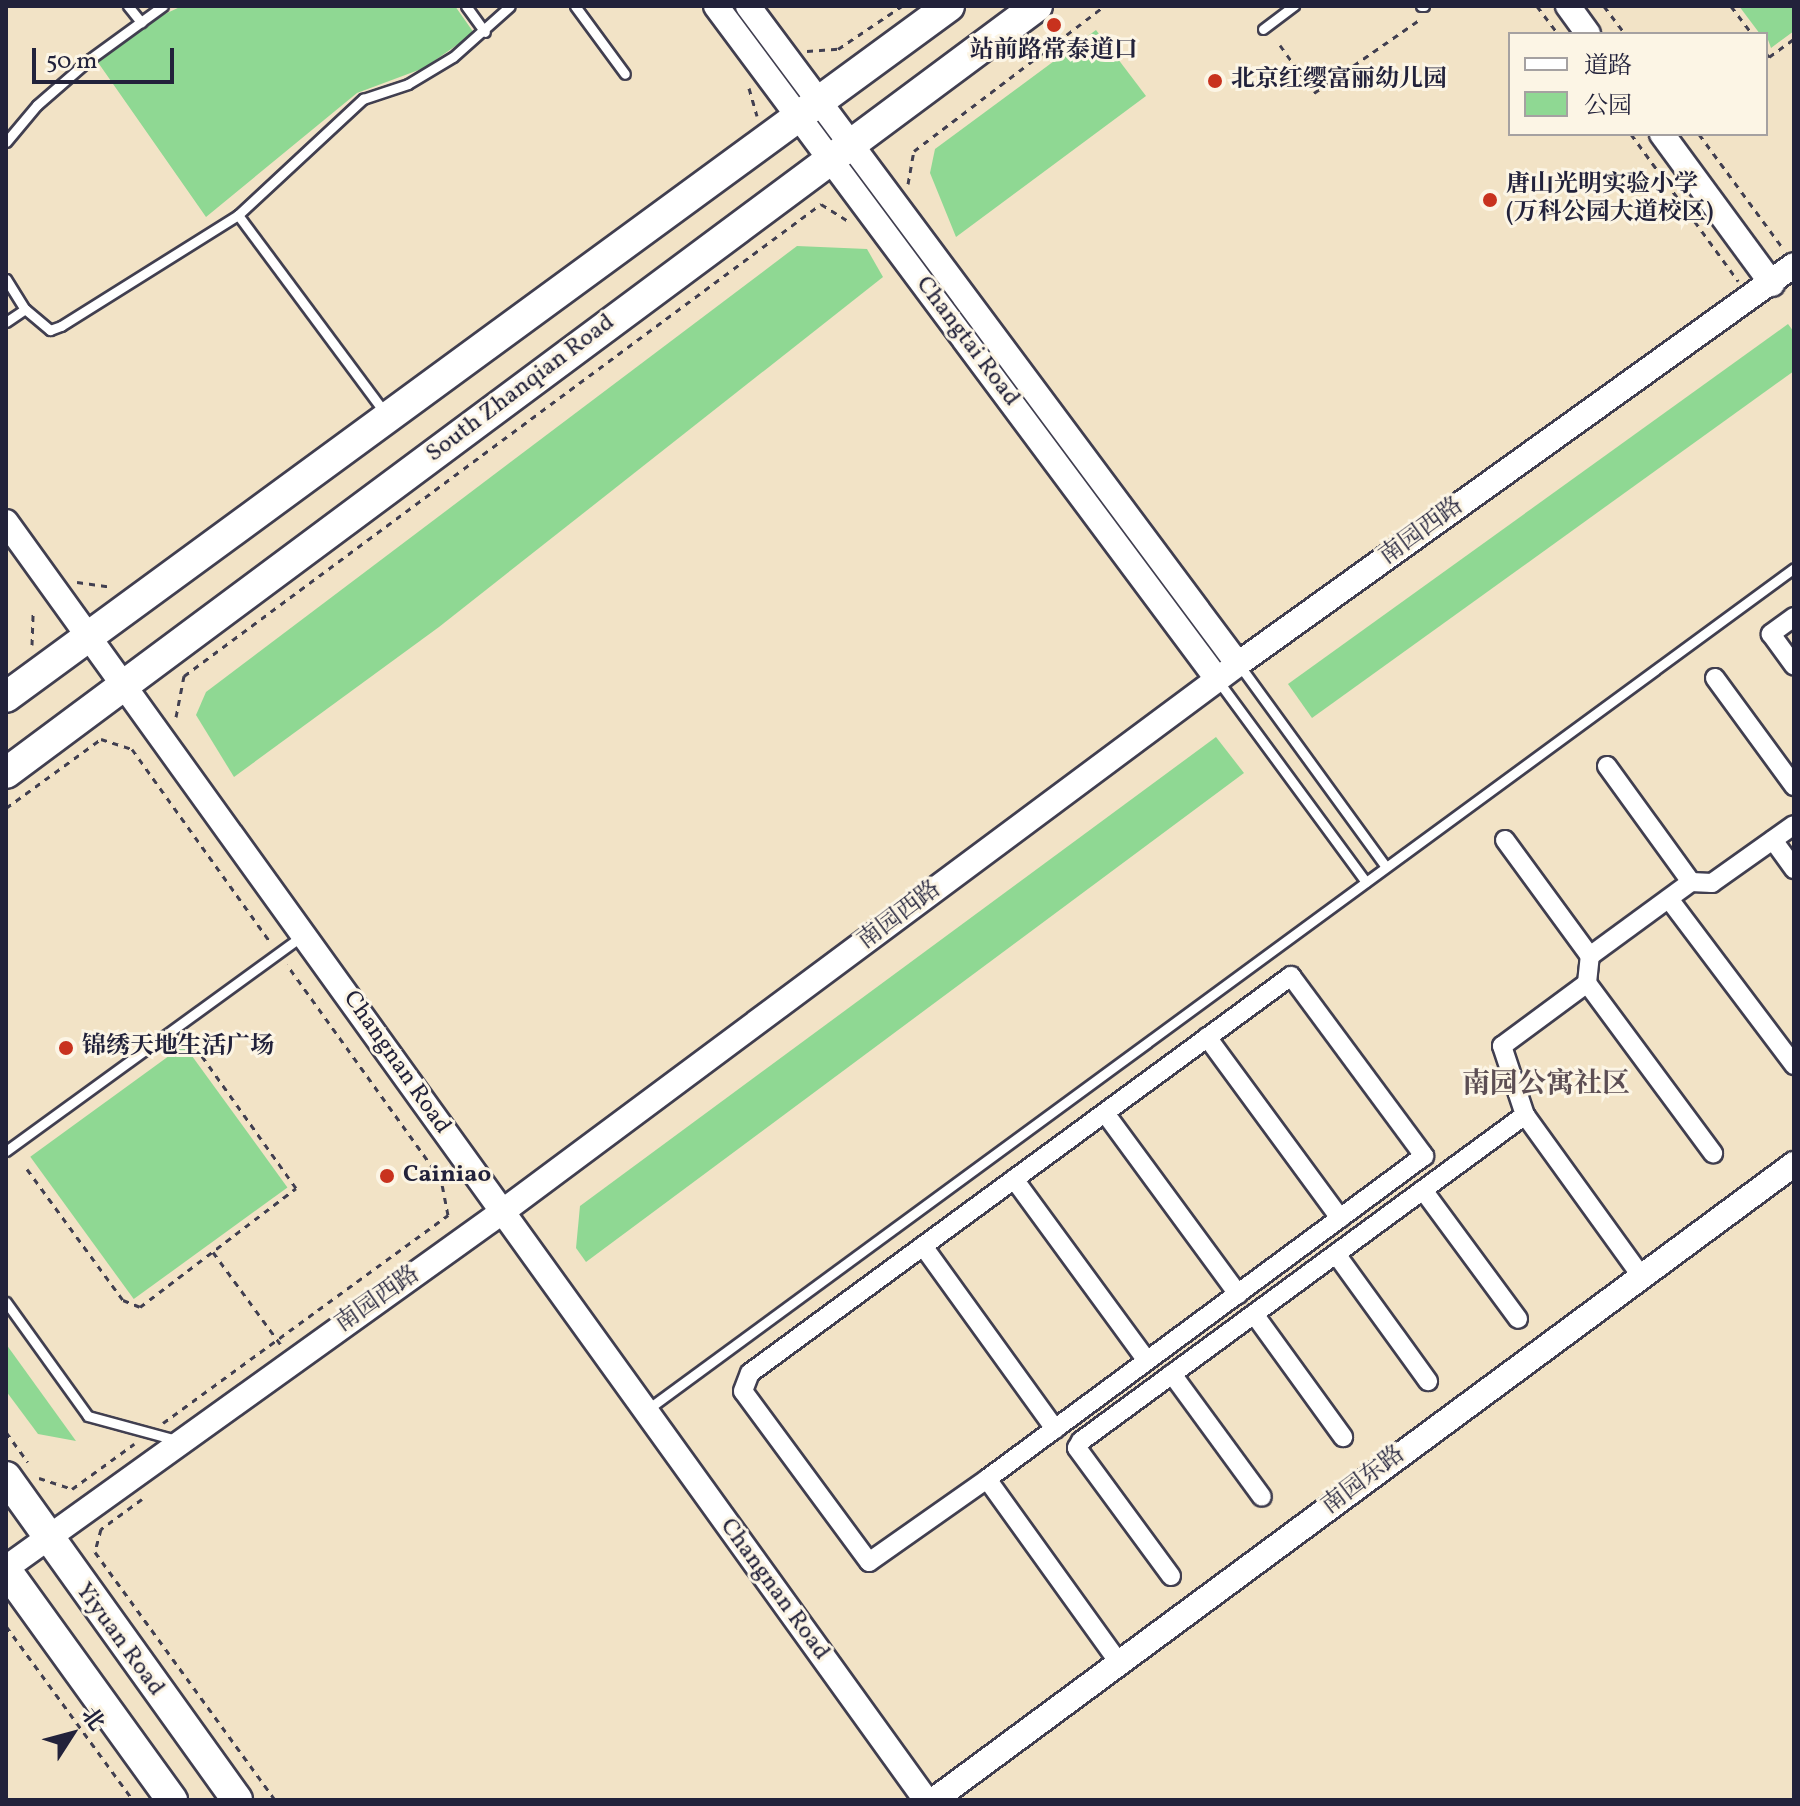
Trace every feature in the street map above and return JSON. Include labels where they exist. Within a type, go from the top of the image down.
[{"type":"main road","points":[[6,697],[809,112],[949,6]]},
{"type":"main road","name":"South Zhanqian Road","points":[[6,773],[1037,6]]},
{"type":"main road","name":"Yiyuan Road","points":[[6,1477],[47,1540],[237,1800]]},
{"type":"main road","points":[[6,1569],[172,1800]]},
{"type":"street","name":"Changtai Road","points":[[716,6],[839,151],[1217,679]]},
{"type":"street","name":"Changtai Road","points":[[748,6],[783,53],[809,112]]},
{"type":"street","points":[[1568,6],[1587,32]]},
{"type":"street","points":[[1663,136],[1772,284]]},
{"type":"street","name":"Changtai Road","points":[[839,151],[903,209],[1238,664]]},
{"type":"street","name":"南园西路","points":[[6,1569],[502,1212],[1217,679],[1772,284],[1790,258]]},
{"type":"street","name":"Changnan Road","points":[[6,522],[926,1800]]},
{"type":"street","points":[[1794,617],[1771,634],[1794,666]]},
{"type":"street","points":[[1715,678],[1794,786]]},
{"type":"street","points":[[1607,766],[1691,882]]},
{"type":"street","points":[[1590,956],[1691,882],[1712,883],[1794,825]]},
{"type":"street","points":[[1505,840],[1590,956],[1587,983],[1713,1153]]},
{"type":"street","points":[[1773,840],[1794,869]]},
{"type":"street","points":[[1669,899],[1794,1065]]},
{"type":"street","points":[[1291,976],[1424,1156],[987,1479],[869,1562],[743,1391],[750,1373],[1207,1037],[1291,976]]},
{"type":"street","points":[[1587,983],[1502,1046],[1525,1115],[1641,1276]]},
{"type":"street","points":[[1207,1037],[1340,1218]]},
{"type":"street","points":[[1105,1113],[1238,1294]]},
{"type":"street","points":[[1171,1576],[1077,1448],[1172,1374],[1525,1115]]},
{"type":"street","name":"南园东路","points":[[934,1800],[1794,1164]]},
{"type":"street","points":[[1014,1179],[1147,1361]]},
{"type":"street","points":[[1423,1190],[1518,1319]]},
{"type":"street","points":[[923,1246],[1055,1429]]},
{"type":"street","points":[[1336,1254],[1428,1381]]},
{"type":"street","points":[[1254,1314],[1343,1437]]},
{"type":"street","points":[[1172,1374],[1262,1497]]},
{"type":"street","points":[[987,1479],[1119,1663]]},
{"type":"lane","points":[[128,6],[141,22]]},
{"type":"lane","points":[[6,142],[37,105],[163,6]]},
{"type":"lane","points":[[466,6],[485,32]]},
{"type":"lane","points":[[6,279],[25,309],[50,330],[61,326],[238,215],[363,99],[408,84],[485,32],[510,6]]},
{"type":"lane","points":[[575,6],[625,74]]},
{"type":"lane","points":[[1263,29],[1294,6]]},
{"type":"lane","points":[[238,215],[388,416]]},
{"type":"lane","points":[[6,322],[25,309]]},
{"type":"lane","points":[[645,1411],[1794,568]]},
{"type":"lane","points":[[1238,664],[1386,867]]},
{"type":"lane","points":[[1217,679],[1366,882]]},
{"type":"lane","points":[[6,1151],[304,934]]},
{"type":"lane","points":[[6,1302],[88,1416],[153,1430],[184,1442]]},
{"type":"path","points":[[783,53],[838,49],[902,6]]},
{"type":"path","points":[[903,209],[914,151],[1104,6]]},
{"type":"path","points":[[1537,6],[1556,32]]},
{"type":"path","points":[[1604,6],[1624,32]]},
{"type":"path","points":[[1731,6],[1750,32]]},
{"type":"path","points":[[1280,45],[1314,93],[1424,9]]},
{"type":"path","points":[[1768,56],[1794,39]]},
{"type":"path","points":[[1632,136],[1750,297]]},
{"type":"path","points":[[1700,136],[1790,258]]},
{"type":"path","points":[[176,717],[184,676],[821,204],[856,226]]},
{"type":"path","points":[[24,652],[32,645],[33,613]]},
{"type":"path","points":[[6,808],[101,739],[132,749],[441,1179],[448,1215],[72,1489],[41,1481],[6,1432]]},
{"type":"path","points":[[27,1169],[133,1308],[213,1252],[296,1188],[194,1045]]},
{"type":"path","points":[[213,1252],[293,1361]]},
{"type":"path","points":[[151,1493],[101,1529],[95,1552],[275,1800]]},
{"type":"path","points":[[6,1626],[133,1800]]},
{"type":"green space","points":[[182,6],[455,6],[474,33],[424,68],[357,93],[206,217],[97,61],[150,21]]},
{"type":"green space","points":[[1739,6],[1794,6],[1794,31],[1771,48],[1768,32],[1758,32]]},
{"type":"green space","points":[[1096,30],[1146,96],[956,237],[930,173],[935,149]]},
{"type":"green space","points":[[797,246],[867,249],[883,277],[439,627],[234,777],[196,715],[206,692]]},
{"type":"green space","points":[[1788,324],[1794,332],[1794,371],[1312,718],[1288,684]]},
{"type":"green space","points":[[1216,737],[1244,773],[586,1262],[576,1248],[580,1206]]},
{"type":"green space","points":[[184,1045],[287,1187],[134,1299],[30,1157]]},
{"type":"green space","points":[[6,1344],[76,1441],[38,1434],[6,1391]]},
{"type":"place","name":"站前路常泰道口","points":[[1054,25]]},
{"type":"place","name":"北京红缨富丽幼儿园","points":[[1215,81]]},
{"type":"place","name":"唐山光明实验小学 (万科公园大道校区)","points":[[1490,200]]},
{"type":"place","name":"锦绣天地生活广场","points":[[66,1048]]},
{"type":"place","name":"Cainiao","points":[[387,1176]]},
{"type":"district","name":"南园公寓社区","points":[[1546,1085]]}]
